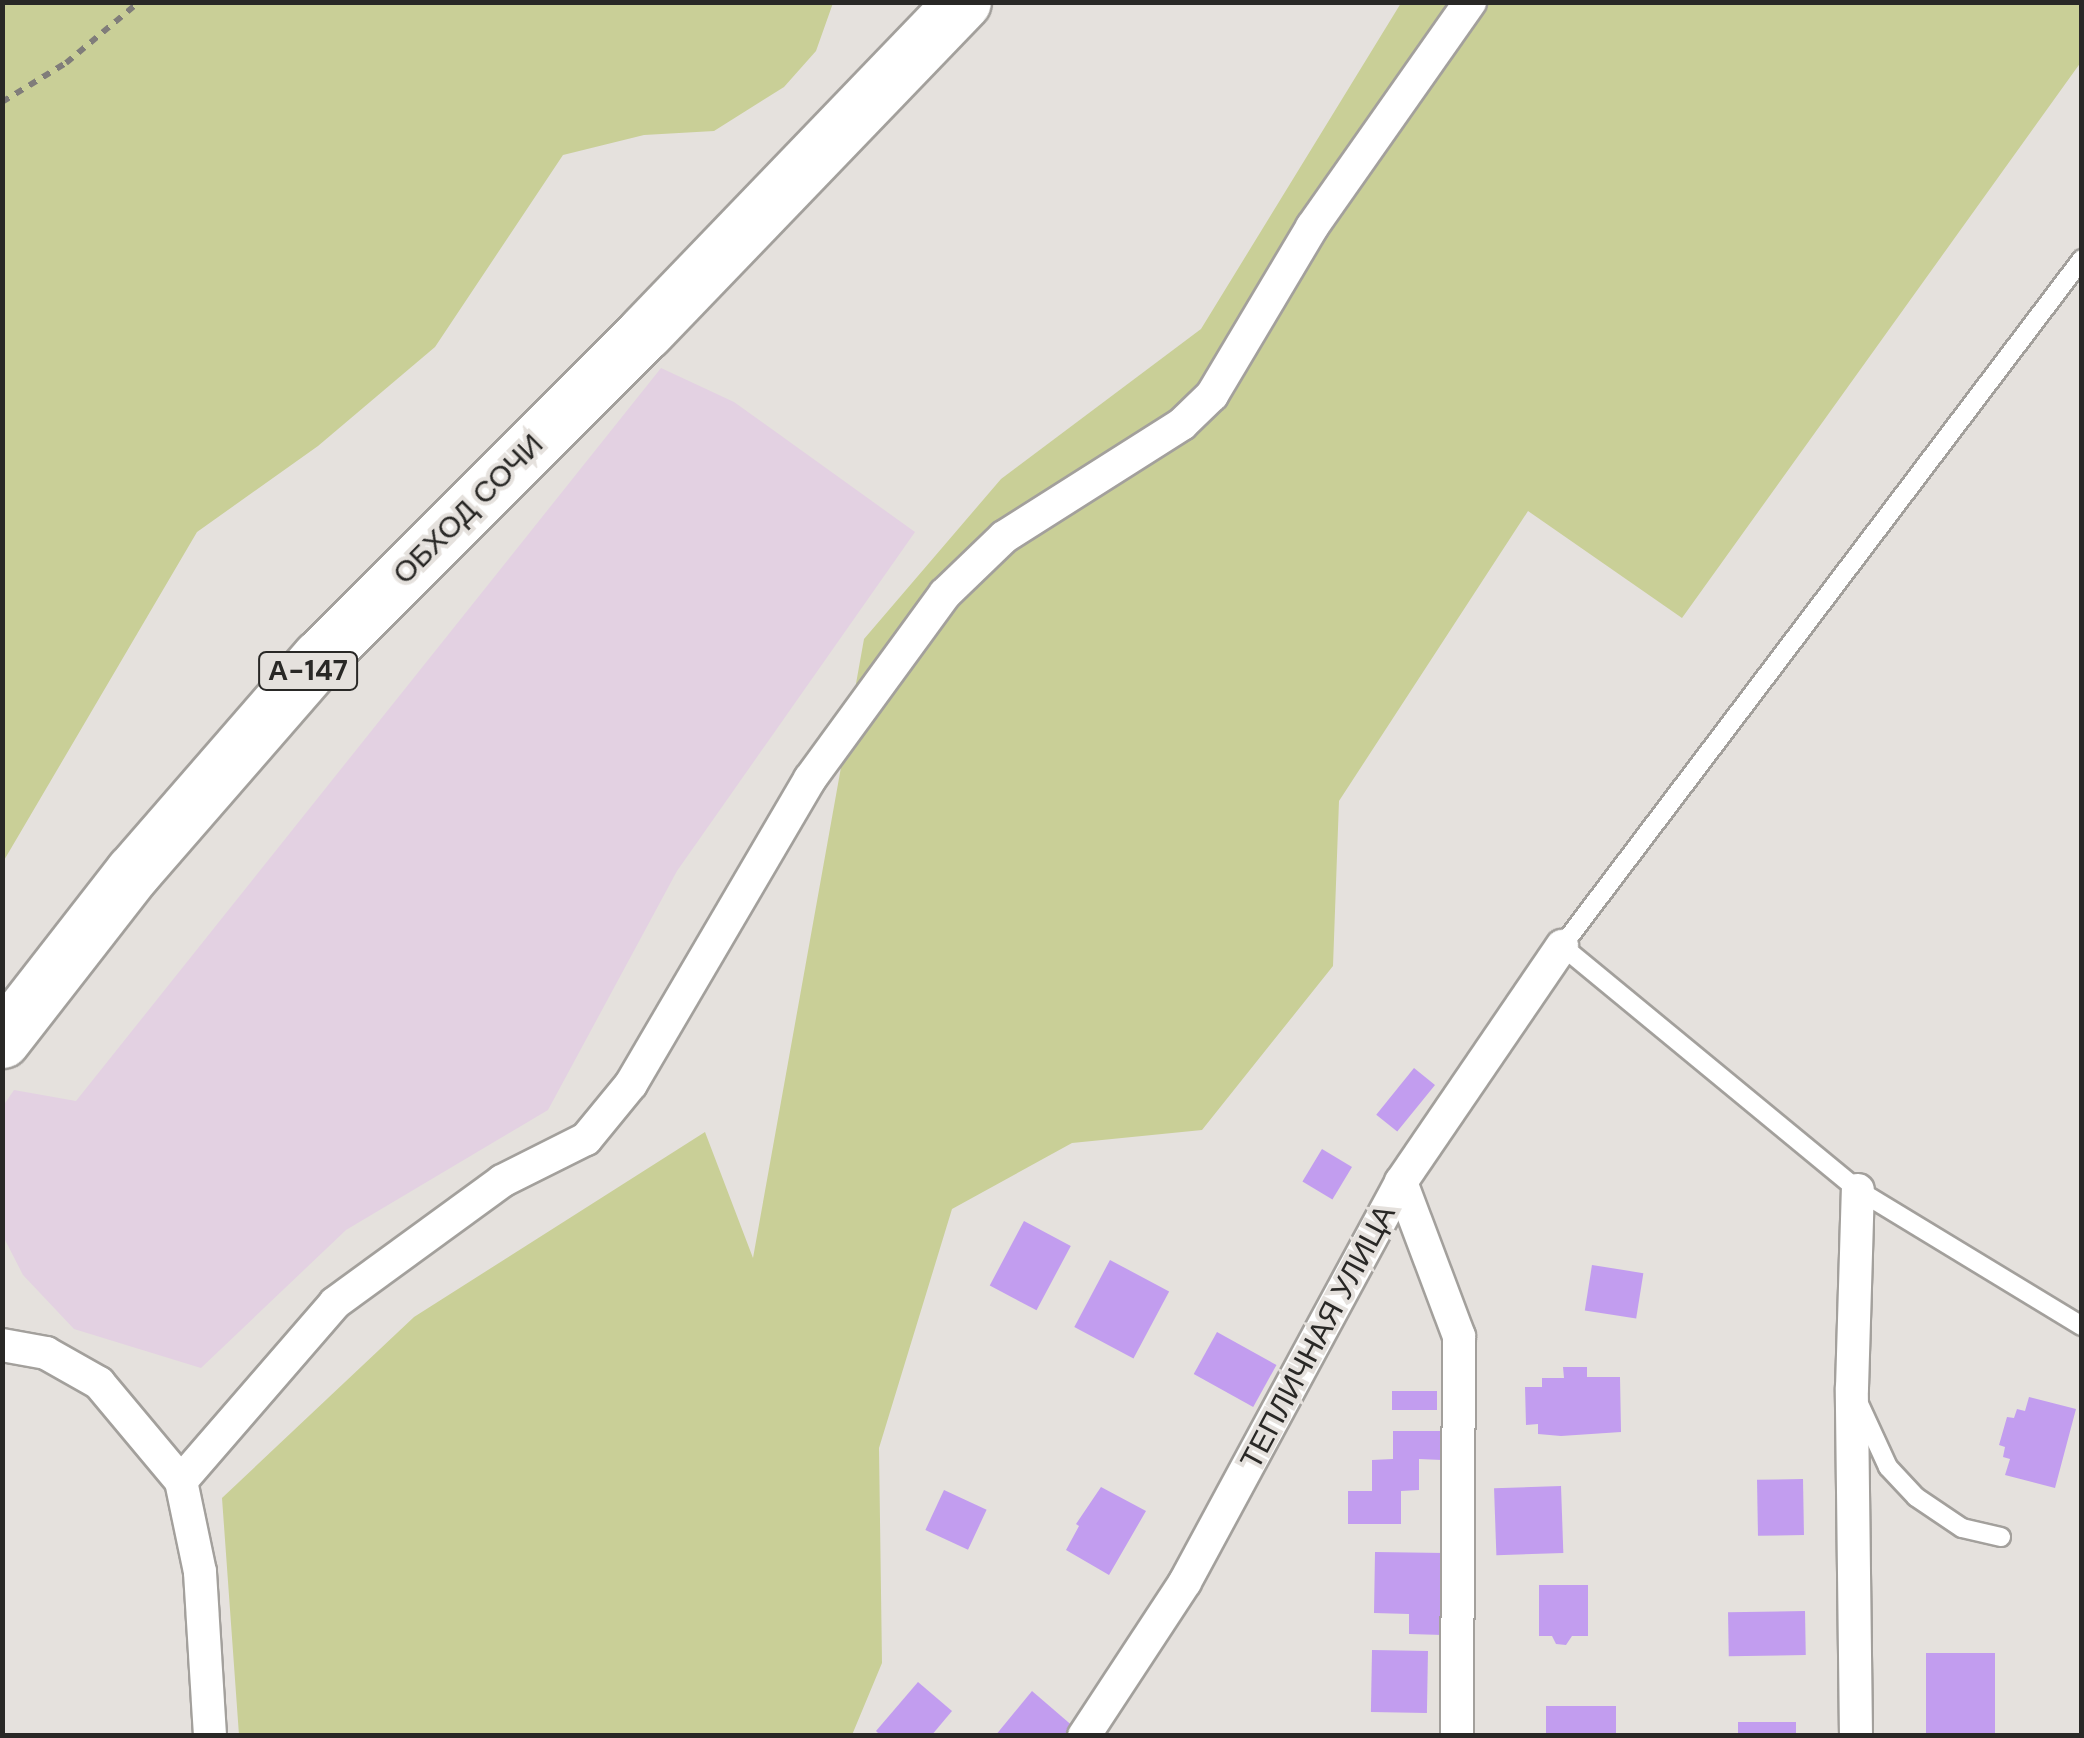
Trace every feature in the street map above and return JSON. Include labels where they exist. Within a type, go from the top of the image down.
[{"type":"highway","name":"ОБХОД СОЧИ","points":[[2,1040],[133,872],[319,658],[646,331],[963,2]]},
{"type":"street","points":[[182,1481],[335,1303],[502,1181],[586,1139],[631,1084],[810,779],[945,594],[1004,537],[1182,424],[1212,395],[1312,227],[1470,2]]},
{"type":"street","name":"ТЕПЛИЧНАЯ УЛИЦА","points":[[1084,1736],[1185,1582],[1401,1182],[1562,946]]},
{"type":"street","points":[[1401,1182],[1459,1336],[1457,1736]]},
{"type":"street","points":[[1856,1736],[1852,1388],[1858,1190]]},
{"type":"street","points":[[2,1345],[46,1353],[99,1383],[182,1481],[200,1572],[210,1736]]},
{"type":"lane","points":[[2082,259],[1562,946],[1858,1190],[2082,1326]]},
{"type":"lane","points":[[1852,1388],[1888,1467],[1916,1497],[1962,1528],[2002,1537]]},
{"type":"path","points":[[2,102],[66,63],[139,2]]},
{"type":"shaded area","points":[[661,368],[734,402],[915,532],[677,871],[548,1110],[346,1230],[201,1368],[74,1329],[23,1275],[3,1236],[3,1106],[14,1090],[76,1101]]},
{"type":"green space","points":[[3,2],[833,3],[816,51],[784,87],[714,131],[644,135],[563,155],[435,347],[318,446],[197,532],[3,862]]},
{"type":"green space","points":[[1401,3],[2081,3],[2081,62],[1682,618],[1528,511],[1339,801],[1333,966],[1202,1130],[1072,1143],[952,1209],[879,1448],[882,1663],[852,1735],[239,1735],[222,1498],[414,1317],[705,1132],[753,1258],[864,639],[1001,479],[1201,329]]},
{"type":"building","points":[[1414,1068],[1435,1085],[1397,1132],[1376,1115]]},
{"type":"building","points":[[1322,1149],[1352,1167],[1332,1200],[1302,1182]]},
{"type":"building","points":[[1024,1221],[1071,1246],[1037,1310],[990,1285]]},
{"type":"building","points":[[1110,1260],[1169,1291],[1133,1359],[1074,1327]]},
{"type":"building","points":[[1592,1265],[1643,1273],[1636,1319],[1585,1310]]},
{"type":"building","points":[[1217,1332],[1276,1365],[1253,1407],[1194,1374]]},
{"type":"building","points":[[1563,1367],[1587,1367],[1587,1377],[1620,1377],[1621,1432],[1561,1436],[1538,1434],[1538,1424],[1526,1425],[1525,1387],[1542,1387],[1542,1378],[1564,1378]]},
{"type":"building","points":[[1392,1391],[1437,1391],[1437,1410],[1392,1410]]},
{"type":"building","points":[[2029,1397],[2076,1409],[2055,1488],[2005,1475],[2010,1459],[2003,1457],[2005,1447],[1999,1445],[2007,1417],[2014,1418],[2017,1409],[2025,1411]]},
{"type":"building","points":[[1393,1431],[1442,1431],[1442,1460],[1419,1459],[1419,1490],[1401,1491],[1401,1524],[1348,1524],[1348,1491],[1372,1491],[1372,1460],[1393,1459]]},
{"type":"building","points":[[1803,1479],[1804,1535],[1758,1536],[1757,1480]]},
{"type":"building","points":[[1561,1486],[1563,1553],[1496,1555],[1494,1488]]},
{"type":"building","points":[[1101,1487],[1146,1511],[1109,1575],[1066,1550],[1079,1526],[1076,1524]]},
{"type":"building","points":[[944,1490],[987,1510],[968,1550],[925,1530]]},
{"type":"building","points":[[1375,1552],[1445,1553],[1443,1635],[1409,1634],[1409,1614],[1374,1613]]},
{"type":"building","points":[[1539,1585],[1588,1585],[1588,1636],[1572,1636],[1566,1645],[1556,1644],[1552,1636],[1539,1636]]},
{"type":"building","points":[[1805,1611],[1806,1655],[1729,1656],[1728,1612]]},
{"type":"building","points":[[1372,1650],[1428,1651],[1427,1713],[1371,1712]]},
{"type":"building","points":[[1926,1653],[1995,1653],[1995,1736],[1926,1736]]},
{"type":"building","points":[[918,1682],[952,1711],[931,1736],[881,1736],[876,1731]]},
{"type":"building","points":[[1032,1691],[1075,1728],[1069,1736],[995,1736]]},
{"type":"building","points":[[1546,1706],[1616,1706],[1616,1736],[1546,1736]]},
{"type":"building","points":[[1738,1722],[1796,1722],[1796,1736],[1738,1736]]}]
